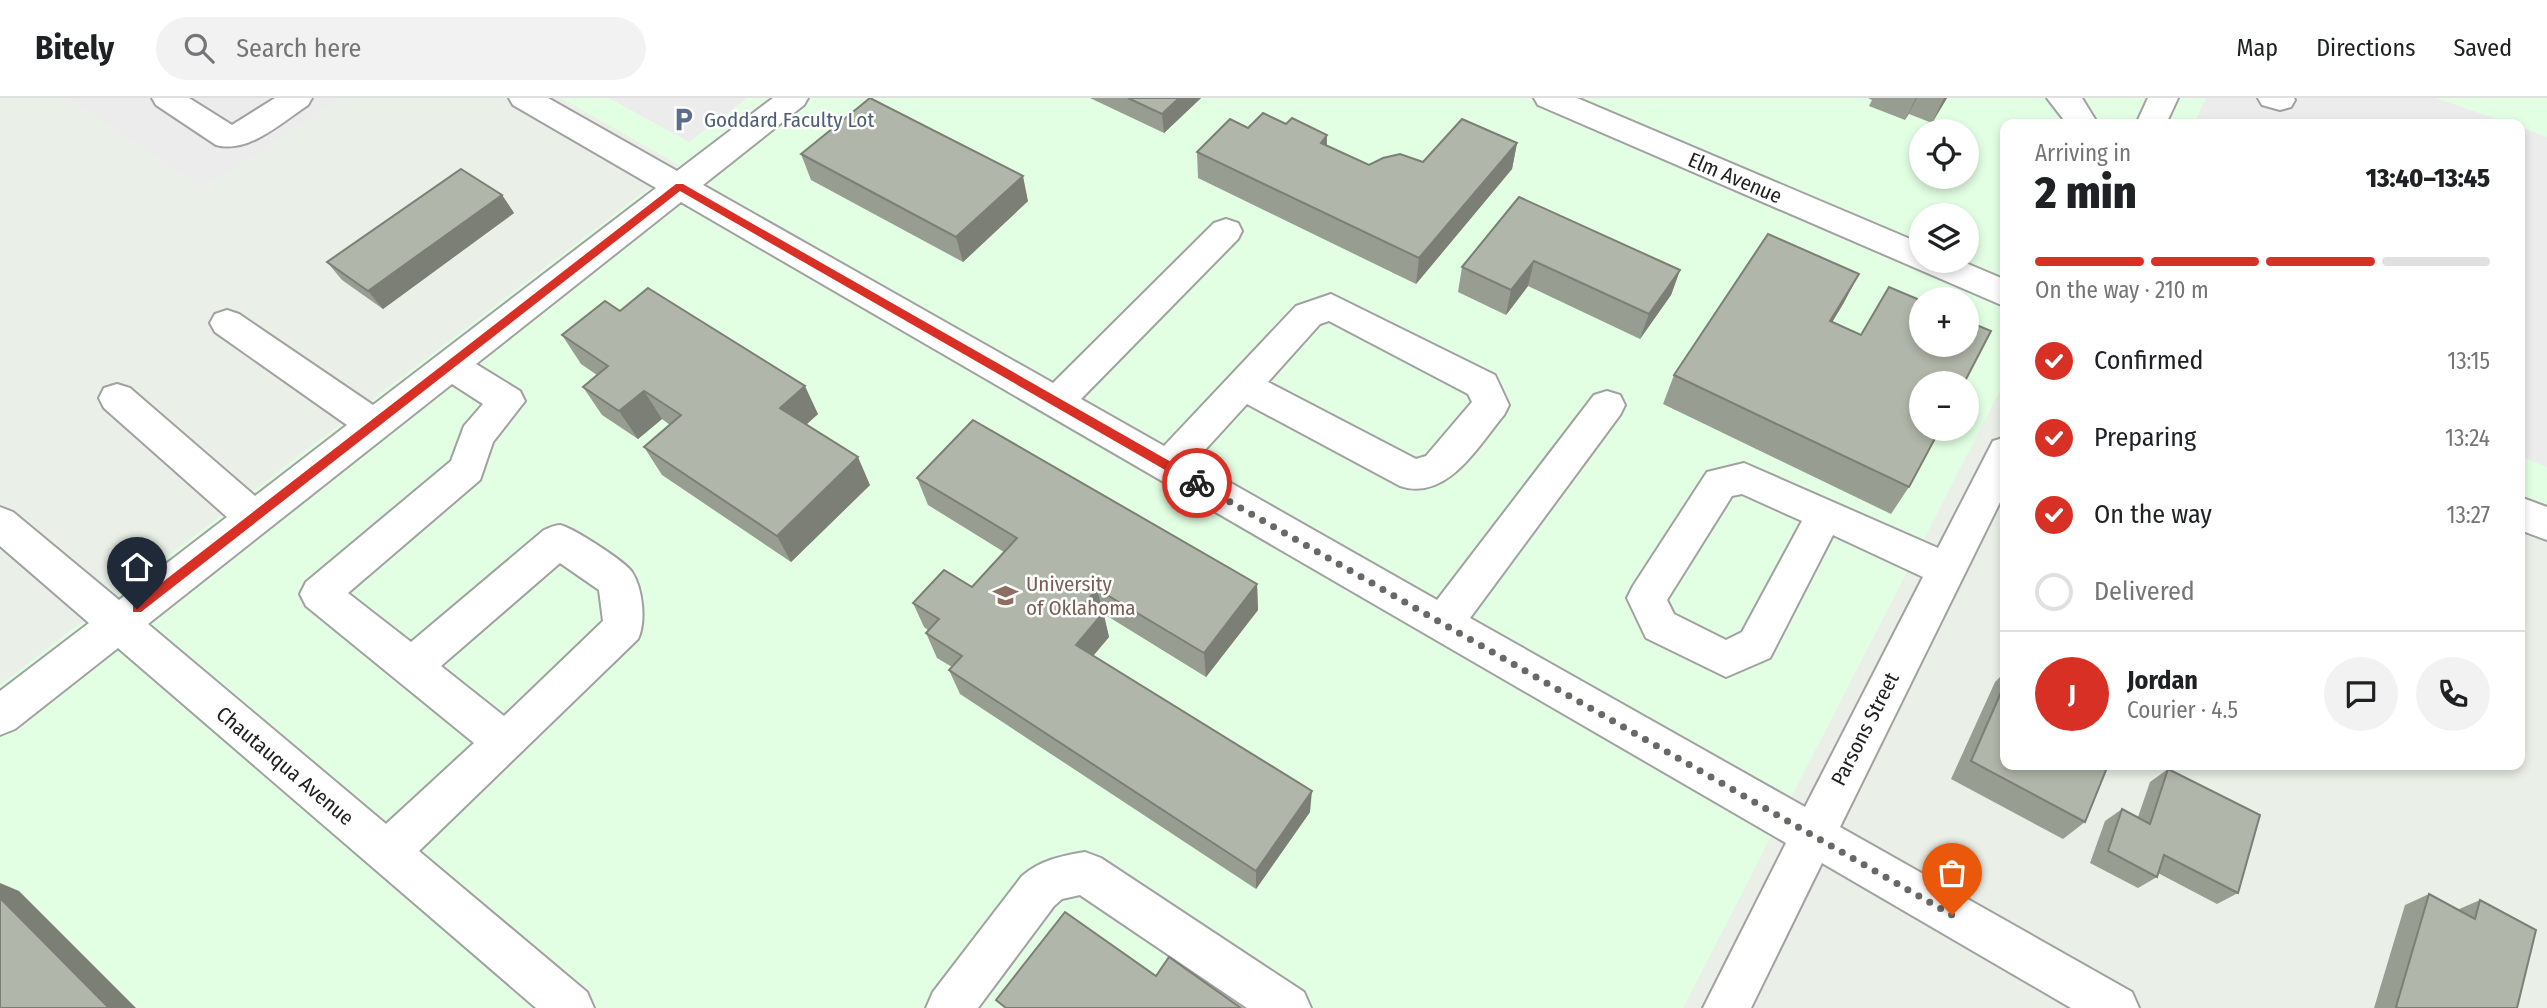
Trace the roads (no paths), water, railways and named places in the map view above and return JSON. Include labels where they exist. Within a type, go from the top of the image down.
[{"type":"street","points":[[167,98],[227,137],[233,137],[297,98]]},
{"type":"street","points":[[524,98],[2116,1008]]},
{"type":"street","points":[[0,716],[793,98]]},
{"type":"street","name":"Elm Avenue","points":[[1549,98],[1909,252]]},
{"type":"street","points":[[2062,98],[2079,119]]},
{"type":"street","points":[[2153,119],[2163,98]]},
{"type":"street","points":[[1056,402],[1226,231]]},
{"type":"street","points":[[1957,273],[2000,291]]},
{"type":"street","points":[[1168,466],[1243,385],[1308,315],[1331,307],[1482,385],[1491,405],[1438,468],[1413,475],[1243,385]]},
{"type":"street","points":[[227,323],[374,425]]},
{"type":"street","points":[[450,365],[508,401],[477,436],[467,469],[320,594],[505,742]]},
{"type":"street","points":[[117,398],[254,518]]},
{"type":"street","points":[[1443,623],[1607,405]]},
{"type":"street","name":"Parsons Street","points":[[1726,1008],[1811,834],[2000,464]]},
{"type":"street","points":[[1825,514],[1756,646],[1726,659],[1660,626],[1647,598],[1720,483],[1744,478],[1825,514],[1946,569]]},
{"type":"street","points":[[2525,515],[2547,524]]},
{"type":"street","name":"Chautauqua Avenue","points":[[0,523],[571,1008]]},
{"type":"street","points":[[387,852],[624,627],[617,581],[558,541],[411,667]]},
{"type":"street","points":[[949,1008],[1038,891],[1051,880],[1085,873],[1288,1008]]},
{"type":"place","name":"Goddard Faculty Lot","points":[[684,120]]},
{"type":"place","name":"University of Oklahoma","points":[[1006,596]]}]
